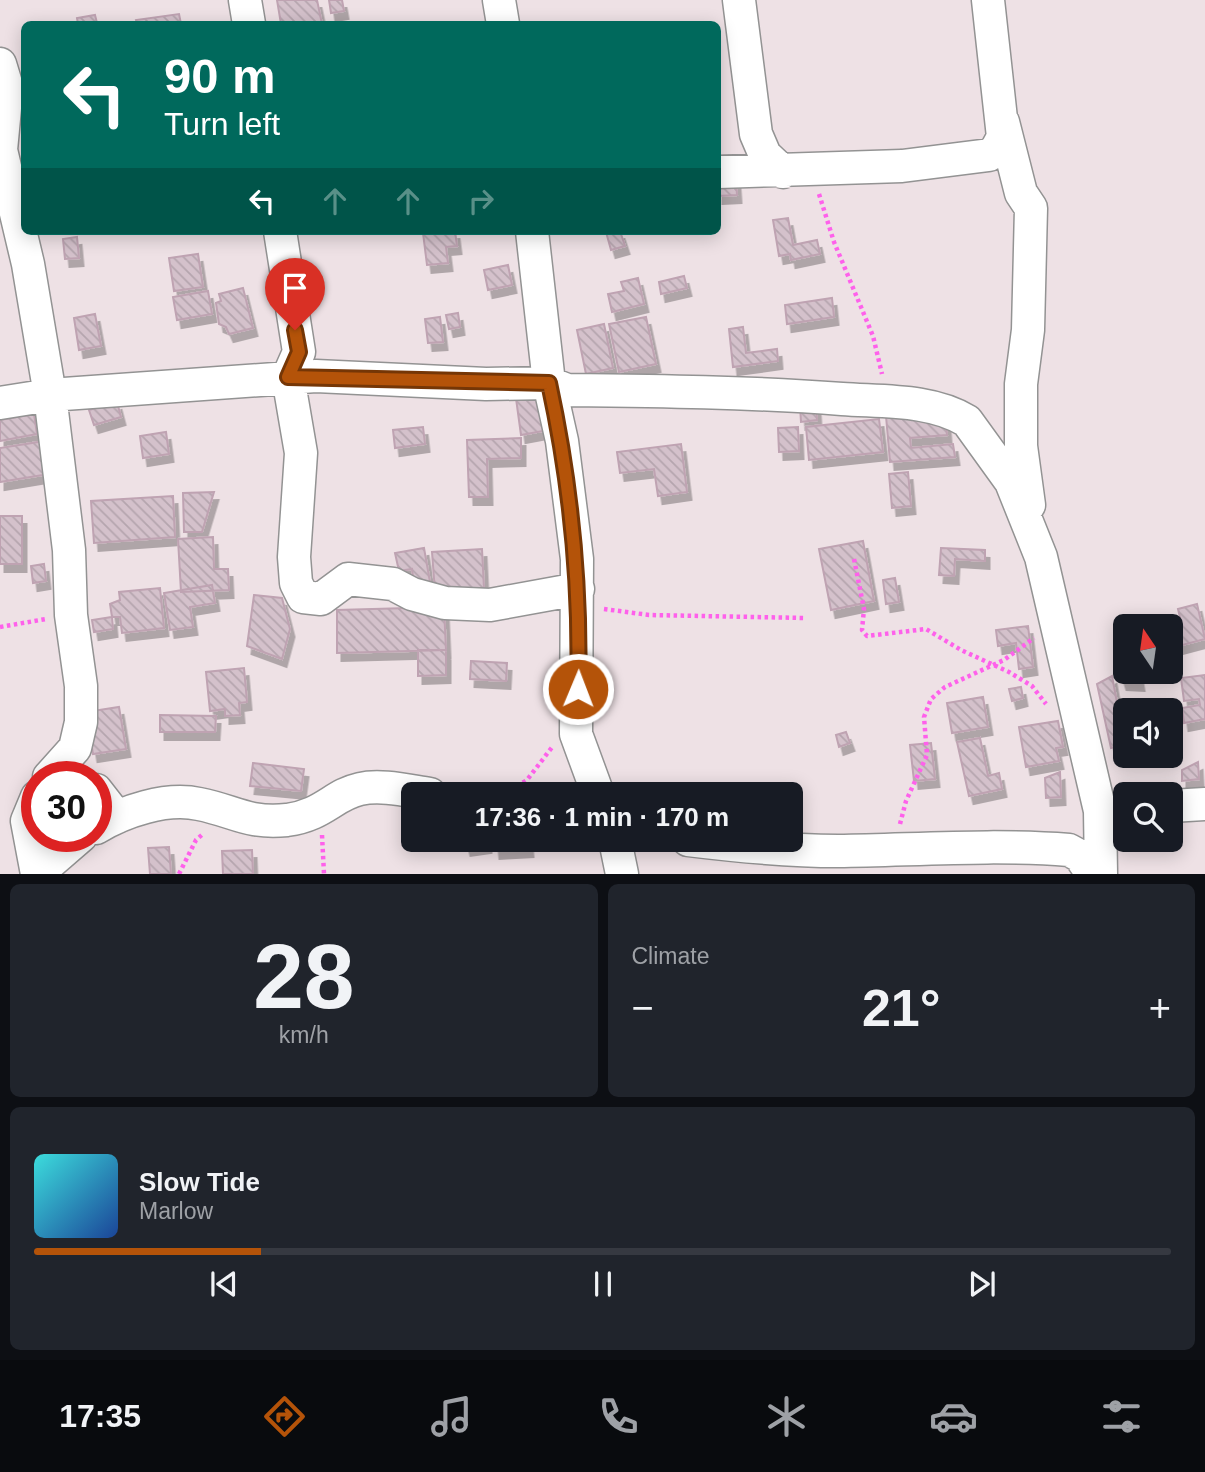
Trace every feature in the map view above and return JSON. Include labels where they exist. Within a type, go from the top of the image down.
[{"type":"street","points":[[245,0],[248,21]]},
{"type":"street","points":[[499,0],[502,21]]},
{"type":"street","points":[[739,0],[757,134],[765,155],[788,172]]},
{"type":"street","points":[[988,0],[1003,121],[1021,193],[1031,208],[1028,330],[1022,356],[1021,446],[1034,540]]},
{"type":"street","points":[[0,64],[7,87],[21,211]]},
{"type":"street","points":[[721,172],[788,172],[902,166],[978,158],[996,150],[1003,137],[1003,121]]},
{"type":"street","points":[[24,235],[50,395],[69,550],[71,615],[81,686],[80,722],[75,748],[63,761]]},
{"type":"street","points":[[281,235],[299,352],[288,377],[301,453],[295,557],[296,583],[303,597],[321,599],[348,579],[393,584],[412,594],[445,603],[491,604],[578,589]]},
{"type":"street","points":[[533,235],[549,383],[562,441],[578,589],[576,734],[594,782]]},
{"type":"street","points":[[0,403],[50,395],[288,377],[549,383],[568,390],[734,391],[940,409],[967,421],[1011,482],[1034,540],[1112,810],[1101,873]]},
{"type":"street","points":[[75,748],[81,761]]},
{"type":"street","points":[[112,821],[177,803],[197,803],[245,820],[284,820],[311,816],[359,789],[401,792]]},
{"type":"street","points":[[1183,805],[1205,804]]},
{"type":"street","points":[[803,848],[1069,850],[1080,856],[1092,873]]},
{"type":"street","points":[[33,852],[37,873],[62,852]]},
{"type":"street","points":[[618,852],[622,873]]},
{"type":"path","points":[[788,172],[813,184],[820,198],[834,242],[873,336],[890,403]]},
{"type":"path","points":[[854,559],[864,609],[862,630],[867,636],[926,629],[1032,686],[1055,714]]},
{"type":"path","points":[[578,589],[603,609],[638,614],[806,618]]},
{"type":"path","points":[[0,627],[71,615]]},
{"type":"path","points":[[884,849],[900,824],[906,801],[927,755],[925,709],[945,687],[1026,647],[1055,617]]},
{"type":"path","points":[[524,782],[565,730],[577,708]]},
{"type":"path","points":[[179,873],[196,840],[228,812]]},
{"type":"building","points":[[277,0],[317,0],[321,21],[280,21]]},
{"type":"building","points":[[329,0],[342,0],[344,11],[331,13]]},
{"type":"building","points":[[179,14],[180,21],[136,21]]},
{"type":"building","points":[[95,15],[96,21],[78,21],[77,18]]},
{"type":"building","points":[[736,181],[737,195],[721,196],[721,182]]},
{"type":"building","points":[[788,218],[793,245],[817,240],[820,254],[791,260],[790,254],[779,256],[773,220]]},
{"type":"building","points":[[423,235],[456,235],[457,246],[446,247],[448,263],[427,265]]},
{"type":"building","points":[[607,235],[621,235],[625,246],[611,250]]},
{"type":"building","points":[[77,237],[79,258],[65,259],[63,239]]},
{"type":"building","points":[[198,254],[203,287],[174,291],[169,258]]},
{"type":"building","points":[[508,265],[512,285],[488,290],[484,270]]},
{"type":"building","points":[[684,276],[687,288],[661,294],[659,282]]},
{"type":"building","points":[[638,278],[644,304],[612,312],[608,294],[624,291],[621,282]]},
{"type":"building","points":[[243,288],[253,328],[229,334],[226,327],[219,324],[216,303],[221,301],[219,294]]},
{"type":"building","points":[[208,291],[212,314],[177,320],[173,297]]},
{"type":"building","points":[[832,298],[834,317],[787,324],[785,305]]},
{"type":"building","points":[[458,313],[460,327],[449,329],[446,315]]},
{"type":"building","points":[[95,314],[101,346],[79,350],[74,318]]},
{"type":"building","points":[[440,317],[443,342],[428,343],[425,319]]},
{"type":"building","points":[[646,317],[656,364],[619,372],[609,324]]},
{"type":"building","points":[[604,324],[613,368],[586,374],[577,330]]},
{"type":"building","points":[[743,327],[746,353],[777,349],[778,361],[733,367],[729,329]]},
{"type":"building","points":[[537,388],[543,431],[521,435],[515,391]]},
{"type":"building","points":[[117,402],[121,417],[94,425],[89,410]]},
{"type":"building","points":[[816,405],[817,420],[801,422],[800,406]]},
{"type":"building","points":[[945,411],[947,435],[910,438],[911,448],[953,444],[955,457],[890,462],[886,416]]},
{"type":"building","points":[[34,414],[37,434],[0,441],[0,420]]},
{"type":"building","points":[[879,419],[883,452],[809,460],[806,427]]},
{"type":"building","points":[[423,427],[425,444],[395,448],[393,430]]},
{"type":"building","points":[[798,427],[799,451],[779,452],[778,428]]},
{"type":"building","points":[[166,432],[169,454],[143,458],[140,436]]},
{"type":"building","points":[[521,438],[521,458],[487,459],[488,497],[469,497],[467,440]]},
{"type":"building","points":[[45,441],[49,474],[0,482],[0,448]]},
{"type":"building","points":[[681,444],[687,492],[658,496],[654,469],[620,473],[617,452]]},
{"type":"building","points":[[908,472],[911,506],[892,508],[889,474]]},
{"type":"building","points":[[214,492],[202,532],[184,532],[183,493]]},
{"type":"building","points":[[173,496],[175,537],[94,543],[91,501]]},
{"type":"building","points":[[0,516],[22,516],[22,564],[0,564]]},
{"type":"building","points":[[213,537],[214,569],[228,569],[229,590],[181,592],[178,539]]},
{"type":"building","points":[[863,541],[874,601],[831,610],[819,549]]},
{"type":"building","points":[[424,548],[430,582],[414,584],[412,569],[399,571],[395,553]]},
{"type":"building","points":[[941,548],[985,550],[985,561],[955,559],[954,576],[939,575]]},
{"type":"building","points":[[482,549],[484,589],[435,592],[432,552]]},
{"type":"building","points":[[44,564],[46,581],[33,583],[31,566]]},
{"type":"building","points":[[895,578],[899,602],[886,604],[883,580]]},
{"type":"building","points":[[212,585],[215,603],[190,607],[193,627],[170,630],[164,593]]},
{"type":"building","points":[[160,588],[164,628],[122,633],[120,617],[112,617],[110,604],[120,600],[119,592]]},
{"type":"building","points":[[254,595],[282,598],[290,629],[282,659],[247,646]]},
{"type":"building","points":[[1197,604],[1205,639],[1183,645],[1183,614],[1179,614],[1178,609]]},
{"type":"building","points":[[444,607],[446,650],[337,653],[337,610]]},
{"type":"building","points":[[112,617],[113,629],[94,632],[92,620]]},
{"type":"building","points":[[1028,626],[1033,667],[1019,669],[1016,643],[998,646],[996,630]]},
{"type":"building","points":[[418,650],[446,650],[446,675],[418,676]]},
{"type":"building","points":[[471,661],[507,663],[506,681],[470,679]]},
{"type":"building","points":[[244,668],[247,702],[239,703],[240,715],[225,716],[225,709],[210,711],[206,672]]},
{"type":"building","points":[[1205,675],[1205,719],[1184,723],[1183,708],[1200,705],[1199,699],[1184,701],[1183,678]]},
{"type":"building","points":[[1112,676],[1116,698],[1113,698],[1113,748],[1111,748],[1097,684]]},
{"type":"building","points":[[1021,687],[1023,698],[1012,701],[1009,689]]},
{"type":"building","points":[[983,697],[988,727],[952,733],[947,703]]},
{"type":"building","points":[[119,707],[126,749],[93,754],[86,712]]},
{"type":"building","points":[[160,715],[216,716],[215,732],[160,732]]},
{"type":"building","points":[[1058,721],[1063,747],[1056,748],[1059,761],[1026,767],[1019,727]]},
{"type":"building","points":[[846,732],[850,743],[839,747],[836,735]]},
{"type":"building","points":[[980,738],[988,776],[999,773],[1002,789],[969,796],[957,742]]},
{"type":"building","points":[[931,743],[935,779],[914,781],[910,745]]},
{"type":"building","points":[[1198,762],[1199,779],[1182,781],[1182,770]]},
{"type":"building","points":[[253,763],[304,769],[301,791],[250,786]]},
{"type":"building","points":[[1060,772],[1061,797],[1046,798],[1045,778]]},
{"type":"building","points":[[169,847],[171,874],[150,874],[148,848]]},
{"type":"building","points":[[252,850],[253,874],[223,874],[222,851]]},
{"type":"route","points":[[295,330],[299,352],[288,377],[486,384],[549,383],[562,441],[577,559],[578,689]]}]
